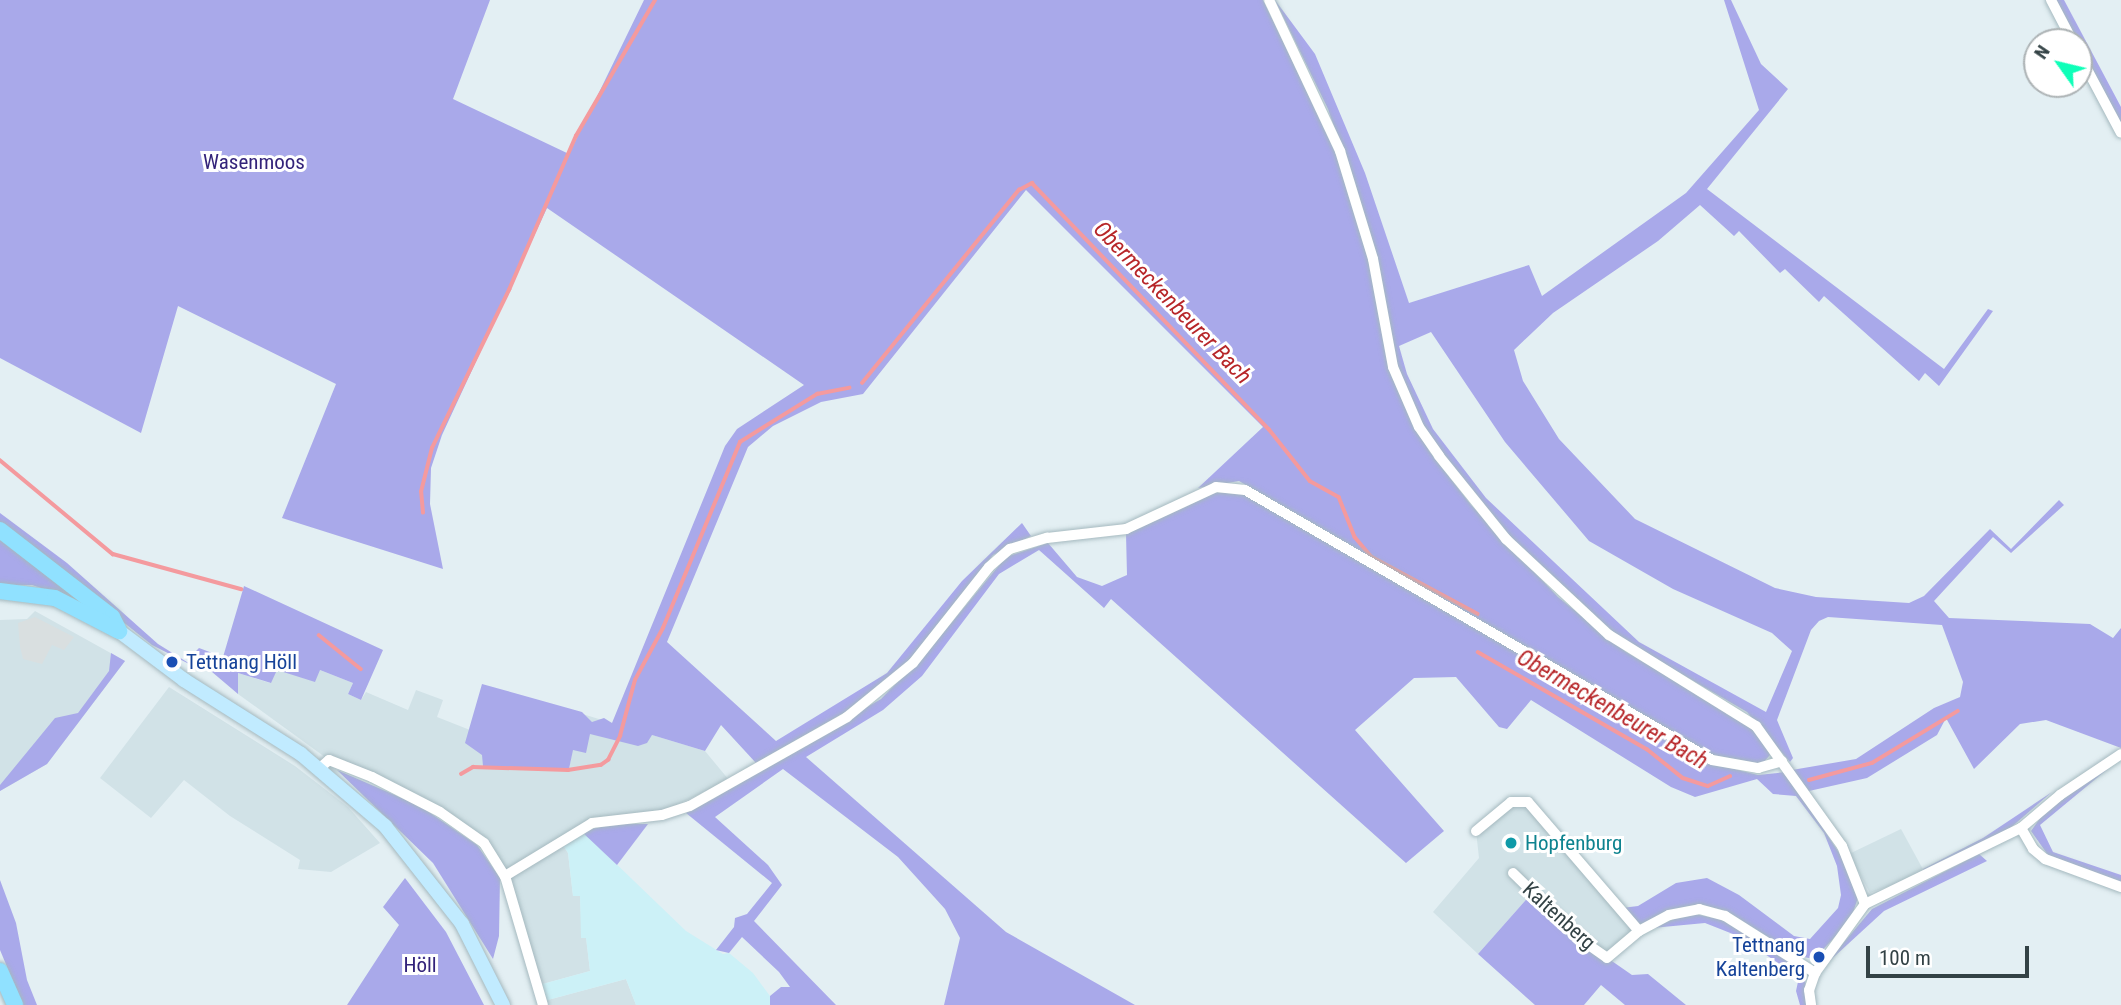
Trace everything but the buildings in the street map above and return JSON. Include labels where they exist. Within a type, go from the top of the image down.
[{"type":"main road","points":[[0,530],[102,609],[119,631]]},
{"type":"main road","points":[[0,591],[55,598],[119,631],[177,675],[320,768],[385,826],[418,863],[462,924],[503,1005]]},
{"type":"main road","points":[[0,971],[15,1005]]},
{"type":"street","points":[[1269,0],[1340,151],[1373,259],[1393,367],[1432,447],[1506,539],[1566,597],[1640,657],[1747,718],[1839,840],[1865,904]]},
{"type":"street","points":[[2051,0],[2066,28]]},
{"type":"street","points":[[2093,80],[2121,133]]},
{"type":"street","points":[[505,876],[582,827],[676,812],[847,717],[884,691],[933,640],[989,567],[1010,549],[1047,538],[1126,529],[1201,492],[1222,486],[1245,491],[1712,760],[1758,768],[1782,761]]},
{"type":"street","points":[[1811,1005],[1809,990],[1815,973],[1865,904],[2021,828],[2060,794],[2121,754]]},
{"type":"street","points":[[320,768],[332,762],[440,812],[484,843],[505,876],[543,1005]]},
{"type":"street","name":"Kaltenberg","points":[[1476,831],[1511,802],[1528,802],[1639,931],[1607,958],[1583,941],[1513,873]]},
{"type":"street","points":[[2021,828],[2045,859],[2121,887]]},
{"type":"street","points":[[1639,931],[1681,911],[1714,912],[1815,973]]},
{"type":"shaded area","points":[[35,611],[125,661],[47,764],[0,791],[0,620],[27,619]]},
{"type":"shaded area","points":[[35,617],[74,637],[64,650],[52,645],[42,664],[23,659],[20,647],[18,623]]},
{"type":"shaded area","points":[[277,670],[320,670],[353,683],[348,694],[361,700],[366,692],[408,710],[416,690],[443,700],[437,717],[470,730],[466,743],[569,769],[579,713],[705,751],[729,780],[660,813],[561,842],[568,853],[573,896],[580,895],[582,938],[586,937],[590,971],[539,985],[509,879],[469,828],[329,760],[238,694],[238,673],[270,683]]},
{"type":"shaded area","points":[[169,687],[295,766],[348,807],[380,843],[331,872],[298,869],[300,860],[230,816],[184,780],[151,818],[100,778]]},
{"type":"shaded area","points":[[1528,802],[1637,929],[1607,958],[1532,893],[1478,954],[1433,912],[1479,858],[1476,831],[1502,808]]},
{"type":"shaded area","points":[[1901,829],[1925,873],[1870,893],[1849,854]]},
{"type":"shaded area","points":[[581,830],[686,931],[723,954],[729,953],[753,973],[770,996],[770,1005],[636,1005],[626,979],[544,1001],[539,985],[590,971],[586,938],[581,938],[580,896],[573,896],[568,853],[561,842]]},
{"type":"shaded area","points":[[626,979],[636,1005],[545,1005],[544,1001]]},
{"type":"green space","name":"Wasenmoos","points":[[0,0],[490,0],[453,99],[569,154],[644,0],[1263,0],[1340,160],[1373,277],[1390,373],[1429,451],[1471,505],[1558,597],[1626,652],[1745,722],[1763,740],[1770,755],[1762,764],[1712,755],[1239,481],[1198,488],[1263,427],[1026,190],[863,394],[821,402],[773,426],[748,447],[667,642],[776,741],[887,673],[962,581],[1022,523],[1031,536],[993,555],[905,665],[856,706],[756,763],[721,725],[705,751],[652,735],[647,743],[638,746],[590,734],[586,753],[573,750],[569,769],[483,766],[482,755],[465,743],[482,684],[582,712],[592,722],[604,718],[612,723],[725,446],[737,429],[804,385],[547,208],[442,435],[431,468],[430,504],[443,569],[282,518],[336,384],[178,306],[141,433],[0,358]]},
{"type":"green space","points":[[1275,0],[1315,54],[1365,173],[1409,303],[1529,265],[1542,296],[1686,193],[1759,110],[1724,0],[1731,0],[1761,64],[1788,89],[1707,189],[1944,369],[1988,309],[1993,311],[1939,386],[1925,373],[1919,381],[1824,296],[1819,302],[1785,269],[1780,273],[1739,231],[1734,236],[1700,205],[1658,241],[1553,313],[1514,350],[1523,381],[1559,439],[1635,519],[1775,588],[1816,597],[1909,603],[1924,596],[1990,529],[2011,549],[2059,500],[2064,505],[2011,553],[1993,537],[1934,601],[1949,618],[2090,624],[2113,638],[2121,628],[2121,748],[2046,720],[2020,724],[1974,769],[1946,718],[1937,735],[1867,778],[1809,791],[1792,770],[1856,759],[1934,708],[1960,697],[1963,682],[1942,625],[1828,617],[1819,621],[1811,630],[1777,720],[1793,758],[1790,762],[1747,712],[1618,637],[1530,559],[1461,482],[1417,416],[1396,367],[1343,153],[1328,109]],"holes":[[[1431,332],[1505,442],[1589,541],[1673,589],[1772,633],[1792,651],[1766,712],[1639,642],[1486,498],[1433,429],[1407,374],[1399,346]]]},
{"type":"green space","points":[[2054,0],[2064,0],[2079,28],[2069,28]]},
{"type":"green space","points":[[2093,54],[2121,107],[2121,127],[2093,74]]},
{"type":"green space","points":[[1209,492],[1244,494],[1714,764],[1758,775],[1786,772],[1847,865],[1858,898],[1850,921],[1814,959],[1793,955],[1707,907],[1637,929],[1622,908],[1638,906],[1676,883],[1707,878],[1739,895],[1794,936],[1810,939],[1838,908],[1841,895],[1837,866],[1824,833],[1796,796],[1773,794],[1757,779],[1695,797],[1671,787],[1531,700],[1507,729],[1499,727],[1456,677],[1414,678],[1355,730],[1444,831],[1406,863],[1111,599],[1104,608],[1039,550],[999,574],[922,676],[883,710],[806,757],[1006,932],[1135,1005],[944,1005],[960,938],[945,909],[898,857],[783,769],[715,817],[768,865],[782,885],[754,921],[836,1005],[770,1005],[770,996],[781,987],[790,987],[779,972],[742,937],[729,953],[716,950],[734,927],[735,918],[747,914],[772,883],[686,813],[881,699],[929,650],[1006,557],[1048,543],[1077,577],[1102,586],[1127,575],[1126,534]]},
{"type":"green space","points":[[0,513],[67,563],[158,644],[195,667],[152,645],[0,524]]},
{"type":"green space","points":[[0,537],[75,595],[72,598],[32,585],[0,585]]},
{"type":"green space","points":[[244,586],[383,650],[361,700],[348,694],[353,683],[320,670],[315,682],[277,670],[271,683],[238,673],[238,694],[192,655],[199,648],[223,657]]},
{"type":"green space","points":[[111,653],[125,661],[47,764],[0,791],[0,785],[55,718],[78,713],[109,671]]},
{"type":"green space","points":[[2121,758],[2040,825],[2053,852],[2121,875],[2121,884],[2048,855],[2031,831],[2044,813]]},
{"type":"green space","points":[[337,770],[420,806],[477,845],[500,878],[499,936],[493,959],[433,863]]},
{"type":"green space","points":[[2052,792],[2008,830],[1925,873],[1923,869],[1983,838]]},
{"type":"green space","points":[[611,824],[648,824],[617,865],[582,832]]},
{"type":"green space","points":[[1979,854],[1987,861],[1884,911],[1824,966],[1872,909]]},
{"type":"green space","name":"Höll","points":[[405,878],[446,932],[484,1005],[347,1005],[399,925],[383,907]]},
{"type":"green space","points":[[0,880],[16,923],[27,980],[37,1005],[23,1005],[0,950]]},
{"type":"green space","points":[[1532,893],[1583,941],[1632,975],[1648,974],[1686,1005],[1625,1005],[1601,985],[1584,1005],[1535,1005],[1478,954]]},
{"type":"green space","points":[[1689,913],[1729,921],[1794,963],[1805,978],[1807,1005],[1800,1005],[1796,991],[1799,977],[1738,936],[1705,923],[1652,928]]},
{"type":"waterway","points":[[423,513],[421,492],[432,448],[509,290],[576,136],[655,0]]},
{"type":"waterway","name":"Obermeckenbeurer Bach","points":[[862,383],[1019,190],[1032,183],[1269,429],[1310,481],[1339,497],[1355,537],[1372,557],[1478,614]]},
{"type":"waterway","name":"Obermeckenbeurer Bach","points":[[461,774],[473,767],[568,770],[601,765],[608,760],[620,736],[635,680],[663,628],[740,442],[817,394],[849,388]]},
{"type":"waterway","points":[[0,460],[113,554],[241,589]]},
{"type":"waterway","points":[[319,635],[361,669]]},
{"type":"waterway","name":"Obermeckenbeurer Bach","points":[[1478,652],[1647,749],[1683,778],[1708,786],[1730,776]]},
{"type":"waterway","name":"Obermeckenbeurer Bach","points":[[1809,780],[1872,763],[1958,711]]},
{"type":"place","name":"Tettnang Höll","points":[[172,662]]},
{"type":"place","name":"Hopfenburg","points":[[1511,843]]},
{"type":"place","name":"Tettnang Kaltenberg","points":[[1819,957]]}]
